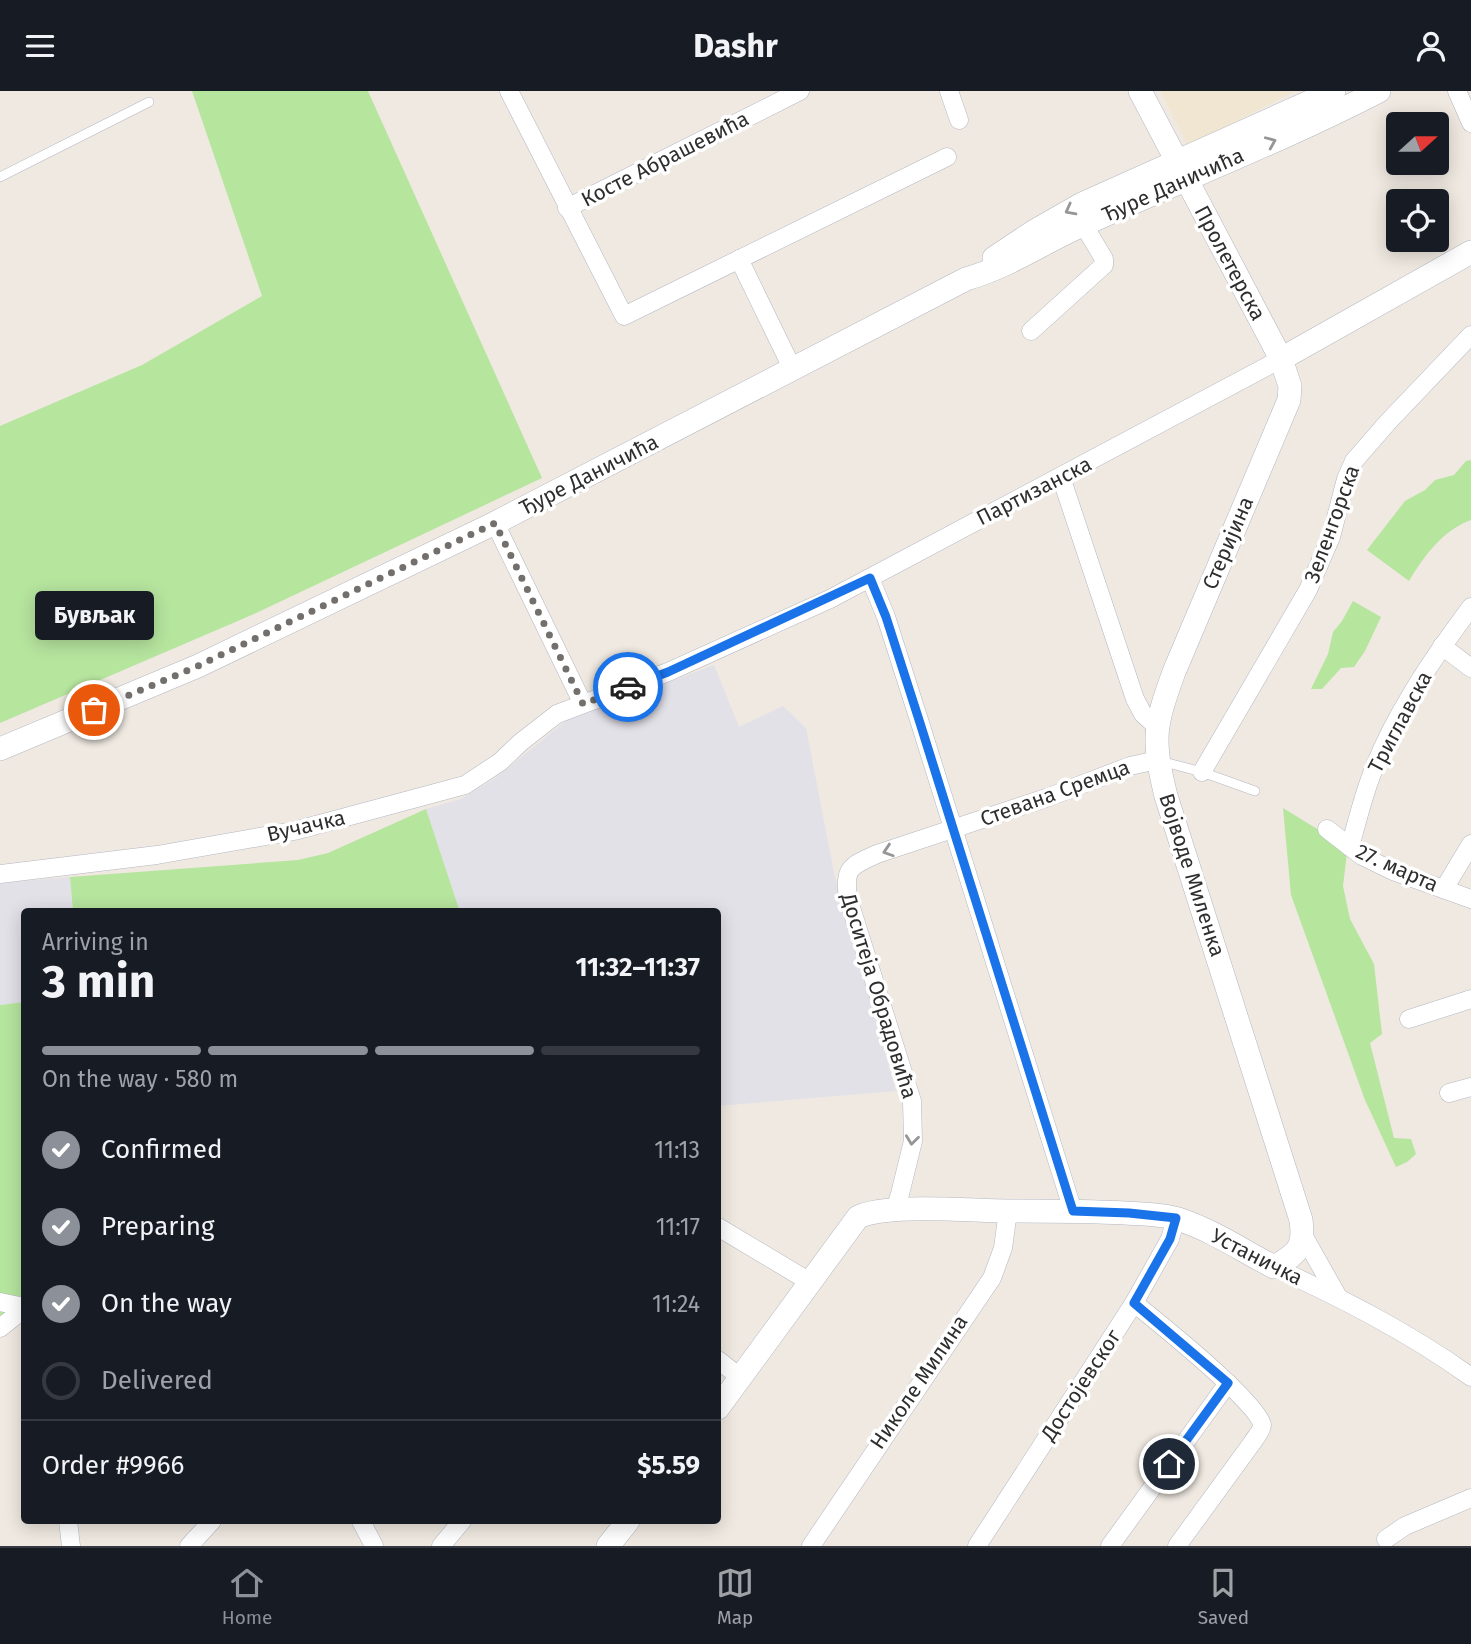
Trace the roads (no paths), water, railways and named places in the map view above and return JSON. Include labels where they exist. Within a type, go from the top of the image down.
[{"type":"street","points":[[509,91],[624,316],[947,157]]},
{"type":"street","name":"Косте Абрашевића","points":[[567,208],[800,91]]},
{"type":"street","points":[[949,91],[959,120]]},
{"type":"street","name":"Пролетерска","points":[[1140,91],[1281,359]]},
{"type":"street","name":"Ђуре Даничића","points":[[0,749],[198,666],[495,523],[966,279],[1011,264],[1334,91]]},
{"type":"street","name":"Ђуре Даничића","points":[[966,279],[986,263],[1065,213],[1182,171],[1380,91]]},
{"type":"street","points":[[1457,91],[1471,123]]},
{"type":"street","points":[[1031,331],[1104,265],[1104,259],[1083,224]]},
{"type":"street","name":"Партизанска","points":[[583,704],[668,672],[870,578],[1281,359],[1471,252]]},
{"type":"street","points":[[739,259],[793,370]]},
{"type":"street","name":"Зеленгорска","points":[[1202,772],[1308,590],[1331,537],[1346,478],[1354,461],[1471,335]]},
{"type":"street","name":"Стеријина","points":[[1156,726],[1174,672],[1289,400],[1290,386],[1281,359]]},
{"type":"street","points":[[1061,477],[1135,699],[1143,715],[1156,726]]},
{"type":"street","points":[[495,523],[583,704]]},
{"type":"street","points":[[870,578],[886,617],[1073,1211]]},
{"type":"street","name":"Триглавска","points":[[1350,847],[1376,765],[1406,705],[1442,646],[1471,607]]},
{"type":"street","points":[[1442,646],[1471,668]]},
{"type":"street","name":"Вучачка","points":[[0,874],[157,856],[294,831],[449,791],[465,785],[500,762],[521,741],[557,714],[583,704]]},
{"type":"street","name":"Војводе Миленка","points":[[1156,726],[1157,760],[1166,796],[1288,1177],[1303,1235]]},
{"type":"street","name":"Стевана Сремца","points":[[953,829],[1130,766],[1157,760]]},
{"type":"street","name":"Доситеја Обрадовића","points":[[894,1211],[913,1141],[912,1101],[848,898],[845,878],[849,869],[859,862],[953,829]]},
{"type":"street","name":"27. марта","points":[[1327,829],[1362,856],[1393,871],[1471,899]]},
{"type":"street","points":[[1444,889],[1471,844]]},
{"type":"street","points":[[1409,1019],[1471,999]]},
{"type":"street","points":[[1449,1093],[1471,1087]]},
{"type":"street","points":[[721,1404],[858,1217],[873,1212],[894,1211]]},
{"type":"street","name":"Устаничка","points":[[894,1211],[1073,1211],[1176,1218],[1338,1297],[1432,1350],[1471,1377]]},
{"type":"street","name":"Николе Милина","points":[[811,1546],[992,1277],[1003,1248],[1008,1211]]},
{"type":"street","name":"Достојевског","points":[[977,1546],[1134,1303],[1170,1239],[1176,1218]]},
{"type":"street","points":[[721,1229],[810,1282]]},
{"type":"street","points":[[1274,1267],[1298,1251],[1303,1235]]},
{"type":"street","points":[[1303,1235],[1338,1297]]},
{"type":"street","points":[[0,1302],[21,1307]]},
{"type":"street","points":[[1134,1303],[1228,1383],[1257,1413],[1262,1422],[1262,1428],[1177,1546]]},
{"type":"street","points":[[0,1328],[21,1310]]},
{"type":"street","points":[[721,1362],[741,1378]]},
{"type":"street","points":[[1110,1546],[1228,1383]]},
{"type":"street","points":[[1386,1539],[1405,1526],[1471,1498]]},
{"type":"street","points":[[68,1524],[71,1546]]},
{"type":"street","points":[[189,1546],[209,1524]]},
{"type":"street","points":[[363,1524],[374,1546]]},
{"type":"street","points":[[441,1546],[459,1524]]},
{"type":"street","points":[[608,1546],[626,1524]]},
{"type":"lane","points":[[0,177],[149,102]]},
{"type":"lane","points":[[1157,760],[1202,772],[1255,791]]},
{"type":"place","name":"Бувљак","points":[[94,710]]}]
